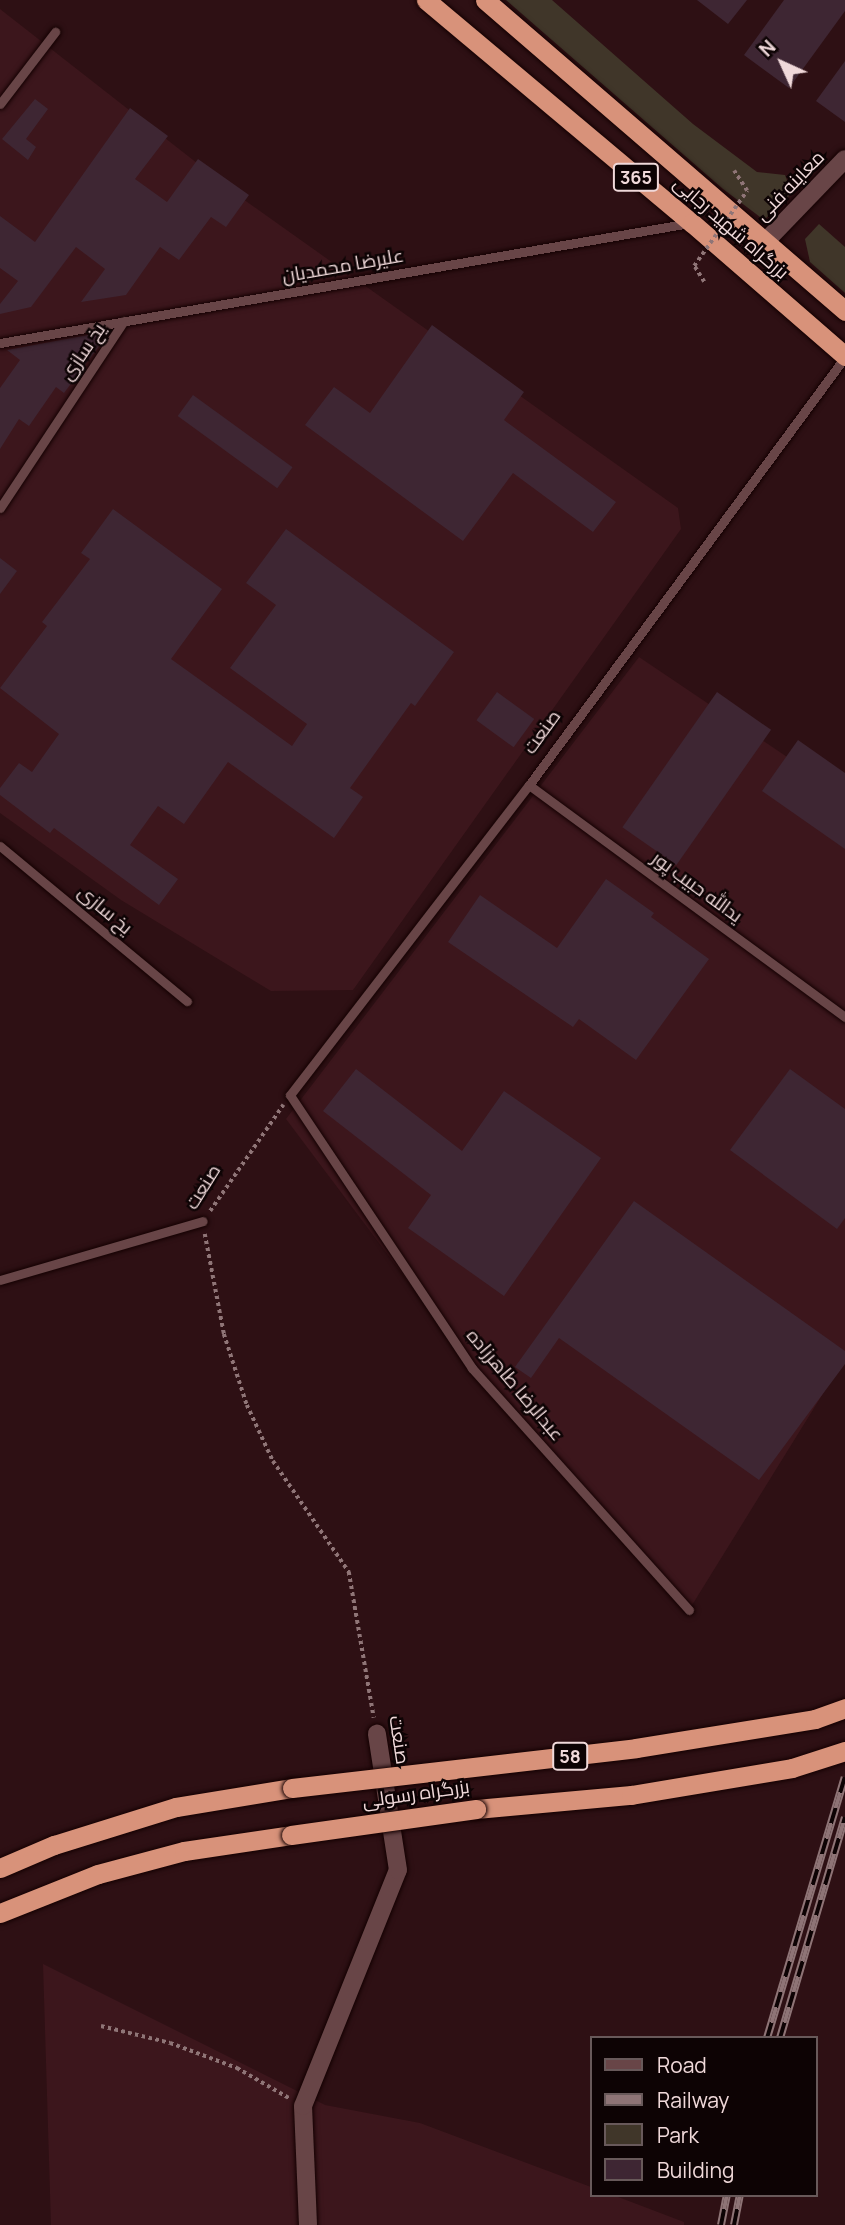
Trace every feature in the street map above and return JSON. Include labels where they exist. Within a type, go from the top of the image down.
[{"type":"highway","name":"بزرگراه شهید رجایی","points":[[426,0],[692,223],[845,357]]},
{"type":"highway","name":"بزرگراه شهید رجایی","points":[[485,0],[845,311]]},
{"type":"highway","name":"بزرگراه رسولی","points":[[0,1868],[54,1845],[176,1807],[292,1788],[636,1748],[815,1719],[845,1708]]},
{"type":"highway","name":"بزرگراه رسولی","points":[[0,1913],[98,1874],[184,1851],[476,1809],[631,1795],[792,1768],[845,1751]]},
{"type":"street","name":"معاینه فنی","points":[[765,242],[845,159]]},
{"type":"street","name":"صنعت","points":[[308,2225],[303,2106],[398,1870],[377,1734]]},
{"type":"lane","points":[[0,104],[55,32]]},
{"type":"lane","name":"علیرضا محمدیان","points":[[0,343],[692,223]]},
{"type":"lane","name":"یخ سازی","points":[[0,508],[124,321]]},
{"type":"lane","name":"صنعت","points":[[290,1095],[529,785],[845,357]]},
{"type":"lane","name":"یدالله حبیب پور","points":[[529,785],[845,1017]]},
{"type":"lane","name":"یخ سازی","points":[[0,846],[187,1001]]},
{"type":"lane","name":"عبدالرضا طاهرزاده","points":[[290,1095],[472,1368],[689,1610]]},
{"type":"lane","points":[[0,1280],[203,1222]]},
{"type":"path","points":[[704,282],[694,266],[747,191],[734,171]]},
{"type":"path","name":"صنعت","points":[[290,1095],[203,1222],[224,1334],[247,1405],[273,1461],[349,1572],[377,1734]]},
{"type":"path","points":[[101,2026],[170,2043],[237,2068],[303,2106]]},
{"type":"shaded area","points":[[0,9],[243,199],[678,508],[681,529],[353,990],[271,991],[121,900],[0,813]]},
{"type":"shaded area","points":[[639,657],[845,796],[845,1358],[689,1610],[466,1359],[286,1119]]},
{"type":"shaded area","points":[[43,1964],[325,2105],[420,2123],[590,2187],[590,2197],[618,2197],[684,2222],[684,2225],[51,2225]]},
{"type":"green space","points":[[506,0],[552,0],[693,124],[757,172],[785,175],[792,193],[764,220],[723,189]]},
{"type":"green space","points":[[819,224],[845,247],[845,293],[810,262],[805,239]]},
{"type":"building","points":[[697,0],[747,0],[728,24]]},
{"type":"building","points":[[784,0],[845,0],[845,11],[789,88],[744,55]]},
{"type":"building","points":[[845,61],[845,122],[816,101]]},
{"type":"building","points":[[35,99],[48,109],[26,139],[36,147],[28,160],[2,139]]},
{"type":"building","points":[[130,108],[168,136],[135,179],[167,202],[198,159],[249,195],[226,227],[211,217],[179,260],[160,247],[126,295],[81,302],[105,269],[76,247],[31,307],[0,314],[0,304],[18,281],[0,268],[0,216],[35,242]]},
{"type":"building","points":[[432,325],[524,392],[504,420],[616,502],[593,532],[513,473],[463,541],[305,425],[334,387],[370,413]]},
{"type":"building","points":[[98,333],[100,345],[64,393],[56,387],[29,426],[19,419],[0,449],[0,388],[20,360],[7,350]]},
{"type":"building","points":[[193,395],[293,467],[277,488],[178,416]]},
{"type":"building","points":[[113,509],[222,589],[171,659],[292,746],[307,724],[230,668],[276,605],[246,583],[286,529],[454,652],[415,706],[411,703],[350,788],[363,797],[334,838],[228,762],[184,824],[158,806],[130,845],[178,879],[159,905],[54,828],[50,833],[0,795],[0,788],[19,763],[32,772],[59,734],[0,688],[47,626],[42,622],[90,559],[81,553]]},
{"type":"building","points":[[0,558],[17,571],[0,594]]},
{"type":"building","points":[[497,692],[534,719],[514,747],[476,720]]},
{"type":"building","points":[[717,692],[771,730],[676,865],[622,827]]},
{"type":"building","points":[[798,740],[845,773],[845,849],[762,791]]},
{"type":"building","points":[[606,879],[654,913],[651,917],[709,959],[636,1060],[579,1019],[573,1027],[448,942],[480,895],[557,948]]},
{"type":"building","points":[[356,1069],[462,1151],[504,1091],[601,1158],[504,1296],[408,1228],[431,1195],[323,1111]]},
{"type":"building","points":[[790,1069],[845,1109],[845,1218],[837,1229],[730,1150]]},
{"type":"building","points":[[634,1201],[845,1351],[845,1364],[759,1480],[559,1338],[531,1378],[515,1367]]},
{"type":"railway","points":[[768,2036],[845,1777]]},
{"type":"railway","points":[[781,2036],[845,1817]]},
{"type":"railway","points":[[721,2225],[727,2197]]},
{"type":"railway","points":[[734,2225],[740,2197]]}]
